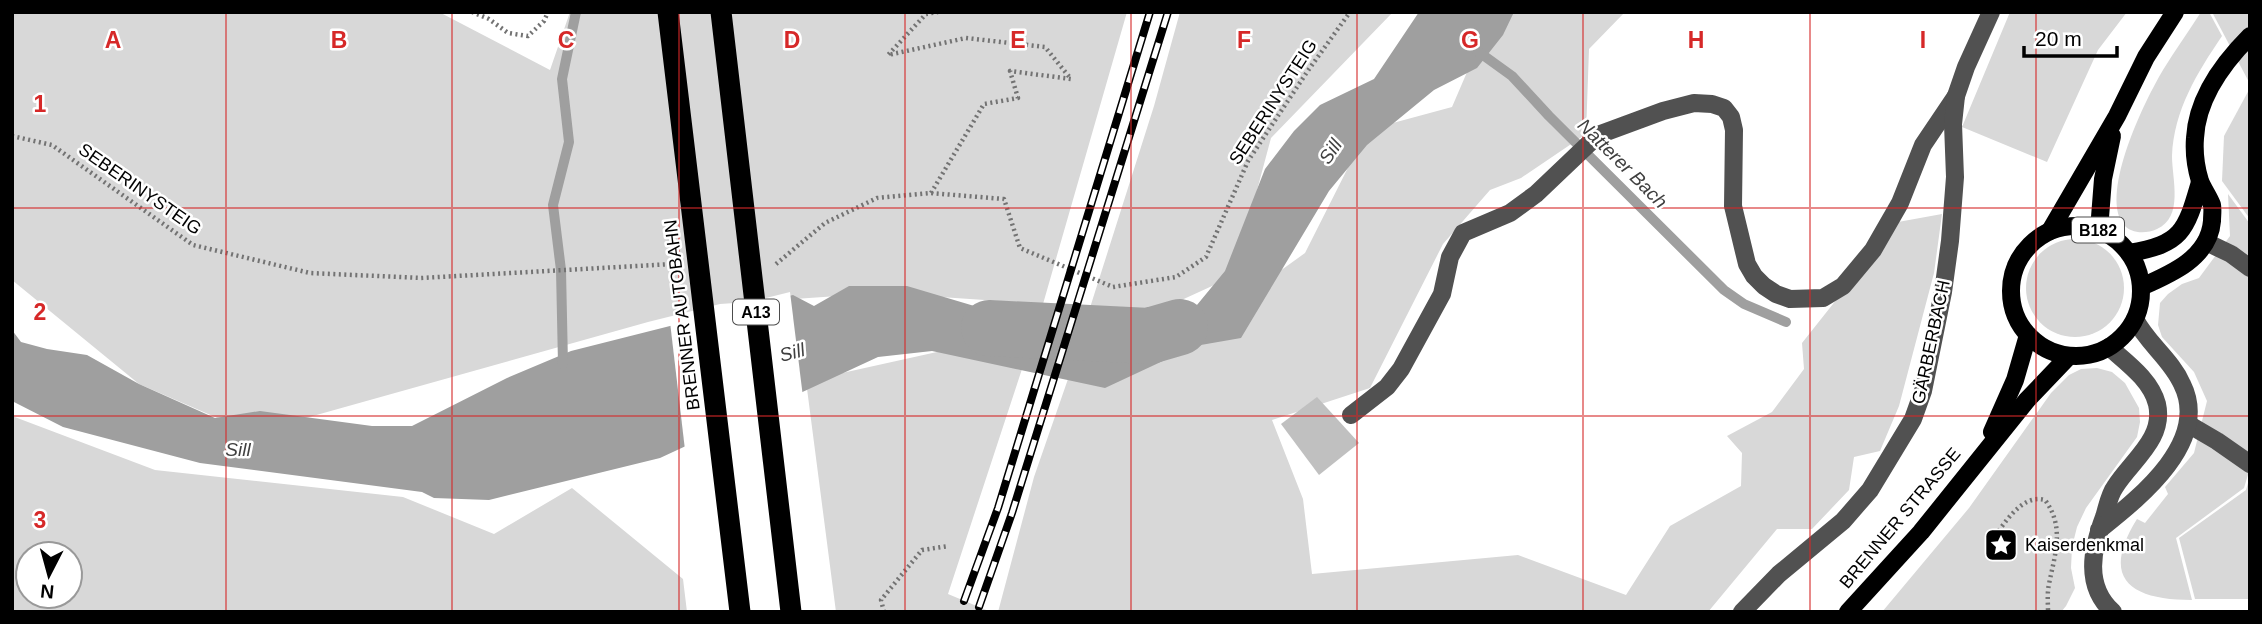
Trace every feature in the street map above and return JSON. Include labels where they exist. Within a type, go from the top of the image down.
[{"type":"highway","name":"BRENNER AUTOBAHN","points":[[668,12],[740,612]]},
{"type":"highway","name":"A13","points":[[721,12],[790,612]]},
{"type":"highway","points":[[732,612],[735,569]]},
{"type":"main road","name":"B182","points":[[2050,231],[2175,12]]},
{"type":"main road","points":[[2141,287],[2191,260],[2206,242],[2213,208],[2200,182],[2195,138],[2199,114],[2206,96],[2229,59],[2250,36]]},
{"type":"main road","name":"B182","points":[[2099,230],[2103,179],[2117,116]]},
{"type":"main road","points":[[2129,253],[2163,245],[2176,237],[2189,219],[2200,182]]},
{"type":"main road","name":"B182","points":[[2028,335],[2016,318],[2011,298],[2012,277],[2020,258],[2032,242],[2050,231],[2066,226],[2099,230],[2115,239],[2129,253],[2137,269],[2141,287],[2135,319]]},
{"type":"main road","points":[[2028,335],[2053,352],[2069,356],[2090,354],[2109,347],[2124,335],[2135,319]]},
{"type":"main road","name":"BRENNER STRASSE","points":[[1984,452],[2015,380],[2028,335]]},
{"type":"main road","name":"BRENNER STRASSE","points":[[1848,612],[1921,531],[2027,400],[2069,356]]},
{"type":"street","name":"GÄRBERBACH","points":[[1742,612],[1779,574],[1843,521],[1870,490],[1913,419],[1923,391],[1943,292],[1950,241],[1955,177],[1953,124],[1956,96],[1991,12]]},
{"type":"street","points":[[1351,415],[1387,387],[1401,369],[1442,294],[1450,257],[1463,233],[1510,213],[1536,194],[1598,135],[1663,111],[1694,103],[1724,108],[1731,117],[1734,130],[1733,206],[1747,264],[1764,286],[1790,299],[1805,300],[1823,298],[1843,286],[1873,250],[1900,203],[1923,145],[1956,96]]},
{"type":"street","points":[[2206,242],[2231,254],[2250,268]]},
{"type":"street","points":[[2099,530],[2134,502],[2168,463],[2181,446],[2188,424],[2184,386],[2171,366],[2143,335],[2135,319]]},
{"type":"street","points":[[2102,609],[2093,569],[2099,530],[2113,488],[2150,443],[2157,419],[2157,406],[2145,381],[2109,347]]},
{"type":"street","points":[[2188,424],[2250,464]]},
{"type":"path","points":[[472,12],[489,19],[508,33],[528,36],[544,21],[548,12]]},
{"type":"path","name":"SEBERINYSTEIG","points":[[939,12],[926,14],[888,55],[966,38],[1045,47],[1071,79],[1010,71],[1018,98],[984,104],[930,193],[1004,199],[1020,248],[1113,287],[1176,277],[1206,257],[1248,162],[1350,12]]},
{"type":"path","name":"SEBERINYSTEIG","points":[[12,136],[52,145],[193,246],[310,273],[421,278]]},
{"type":"path","points":[[1989,544],[2017,509],[2032,499],[2045,500],[2053,514],[2058,533],[2056,556],[2048,587],[2048,612]]},
{"type":"path","points":[[884,612],[881,600],[922,550],[950,546]]},
{"type":"shaded area","points":[[12,12],[439,12],[550,70],[570,12],[1127,12],[1043,304],[881,293],[720,304],[252,433],[139,384],[12,280]]},
{"type":"shaded area","points":[[1180,12],[1393,12],[1271,138],[1234,276],[1116,330],[1088,314],[1154,106]]},
{"type":"shaded area","points":[[1487,12],[1625,12],[1589,49],[1586,134],[1521,178],[1490,190],[1443,244],[1370,388],[1272,420],[1303,499],[1312,574],[1518,555],[1626,595],[1670,526],[1741,486],[1742,453],[1727,436],[1772,412],[1804,369],[1802,343],[1898,222],[1942,214],[1934,273],[1899,406],[1880,451],[1854,457],[1849,490],[1812,529],[1777,529],[1708,612],[998,612],[1034,477],[1068,379],[1189,337],[1305,253],[1367,130],[1452,107],[1486,28]]},
{"type":"shaded area","points":[[2010,12],[2127,12],[2098,50],[2047,162],[1962,127]]},
{"type":"shaded area","points":[[2201,12],[2209,12],[2222,36],[2188,93],[2177,123],[2172,156],[2174,207],[2171,216],[2157,229],[2148,232],[2134,231],[2123,224],[2117,209],[2117,191],[2128,146],[2155,84]]},
{"type":"shaded area","points":[[2212,12],[2250,12],[2250,84]]},
{"type":"shaded area","points":[[2250,88],[2250,219],[2222,181],[2224,136]]},
{"type":"shaded area","points":[[2228,194],[2250,224],[2250,468],[2244,488],[2176,538],[2192,600],[2171,599],[2153,596],[2128,582],[2122,571],[2121,557],[2137,519],[2145,523],[2168,494],[2165,487],[2194,453],[2207,401],[2194,372],[2162,337],[2158,325],[2160,303],[2182,284],[2199,278],[2230,236]]},
{"type":"shaded area","points":[[2075,239],[2102,247],[2116,261],[2124,288],[2116,315],[2102,329],[2075,337],[2048,329],[2034,315],[2026,288],[2034,261],[2048,247]]},
{"type":"shaded area","points":[[946,350],[1023,366],[948,594],[991,612],[836,612],[806,381]]},
{"type":"shaded area","points":[[2097,368],[2112,372],[2125,383],[2139,408],[2140,422],[2137,437],[2086,508],[2077,527],[2071,568],[2075,588],[2061,612],[1882,612],[1969,508],[2051,393],[2069,375],[2081,369]]},
{"type":"shaded area","points":[[12,416],[155,470],[403,497],[494,534],[572,488],[683,579],[687,612],[12,612]]},
{"type":"shaded area","points":[[2250,476],[2250,599],[2195,599],[2179,538],[2246,490]]},
{"type":"water","points":[[1419,12],[1514,12],[1503,35],[1477,68],[1434,90],[1367,145],[1329,191],[1241,338],[1195,346],[1105,388],[932,351],[878,357],[660,458],[489,500],[434,498],[422,492],[200,463],[63,427],[12,401],[12,330],[21,342],[87,355],[139,384],[215,418],[260,411],[372,426],[412,426],[507,378],[571,351],[793,295],[814,306],[849,286],[907,286],[1079,337],[1144,330],[1192,311],[1225,271],[1265,169],[1294,131],[1320,105],[1374,79]]},
{"type":"pier","points":[[790,292],[803,397],[685,450],[670,322]]},
{"type":"building","points":[[1317,397],[1359,443],[1319,475],[1281,424]]},
{"type":"waterway","points":[[563,364],[561,270],[553,205],[569,142],[562,79],[576,12]]},
{"type":"waterway","name":"Natterer Bach","points":[[1476,50],[1512,76],[1724,290],[1744,304],[1786,322]]},
{"type":"waterway","name":"Sill","points":[[989,328],[1149,336],[1180,327]]},
{"type":"railway","points":[[964,601],[998,508],[1150,12]]},
{"type":"railway","points":[[979,607],[1012,513],[1168,12]]},
{"type":"place","name":"Kaiserdenkmal","points":[[2001,545]]}]
